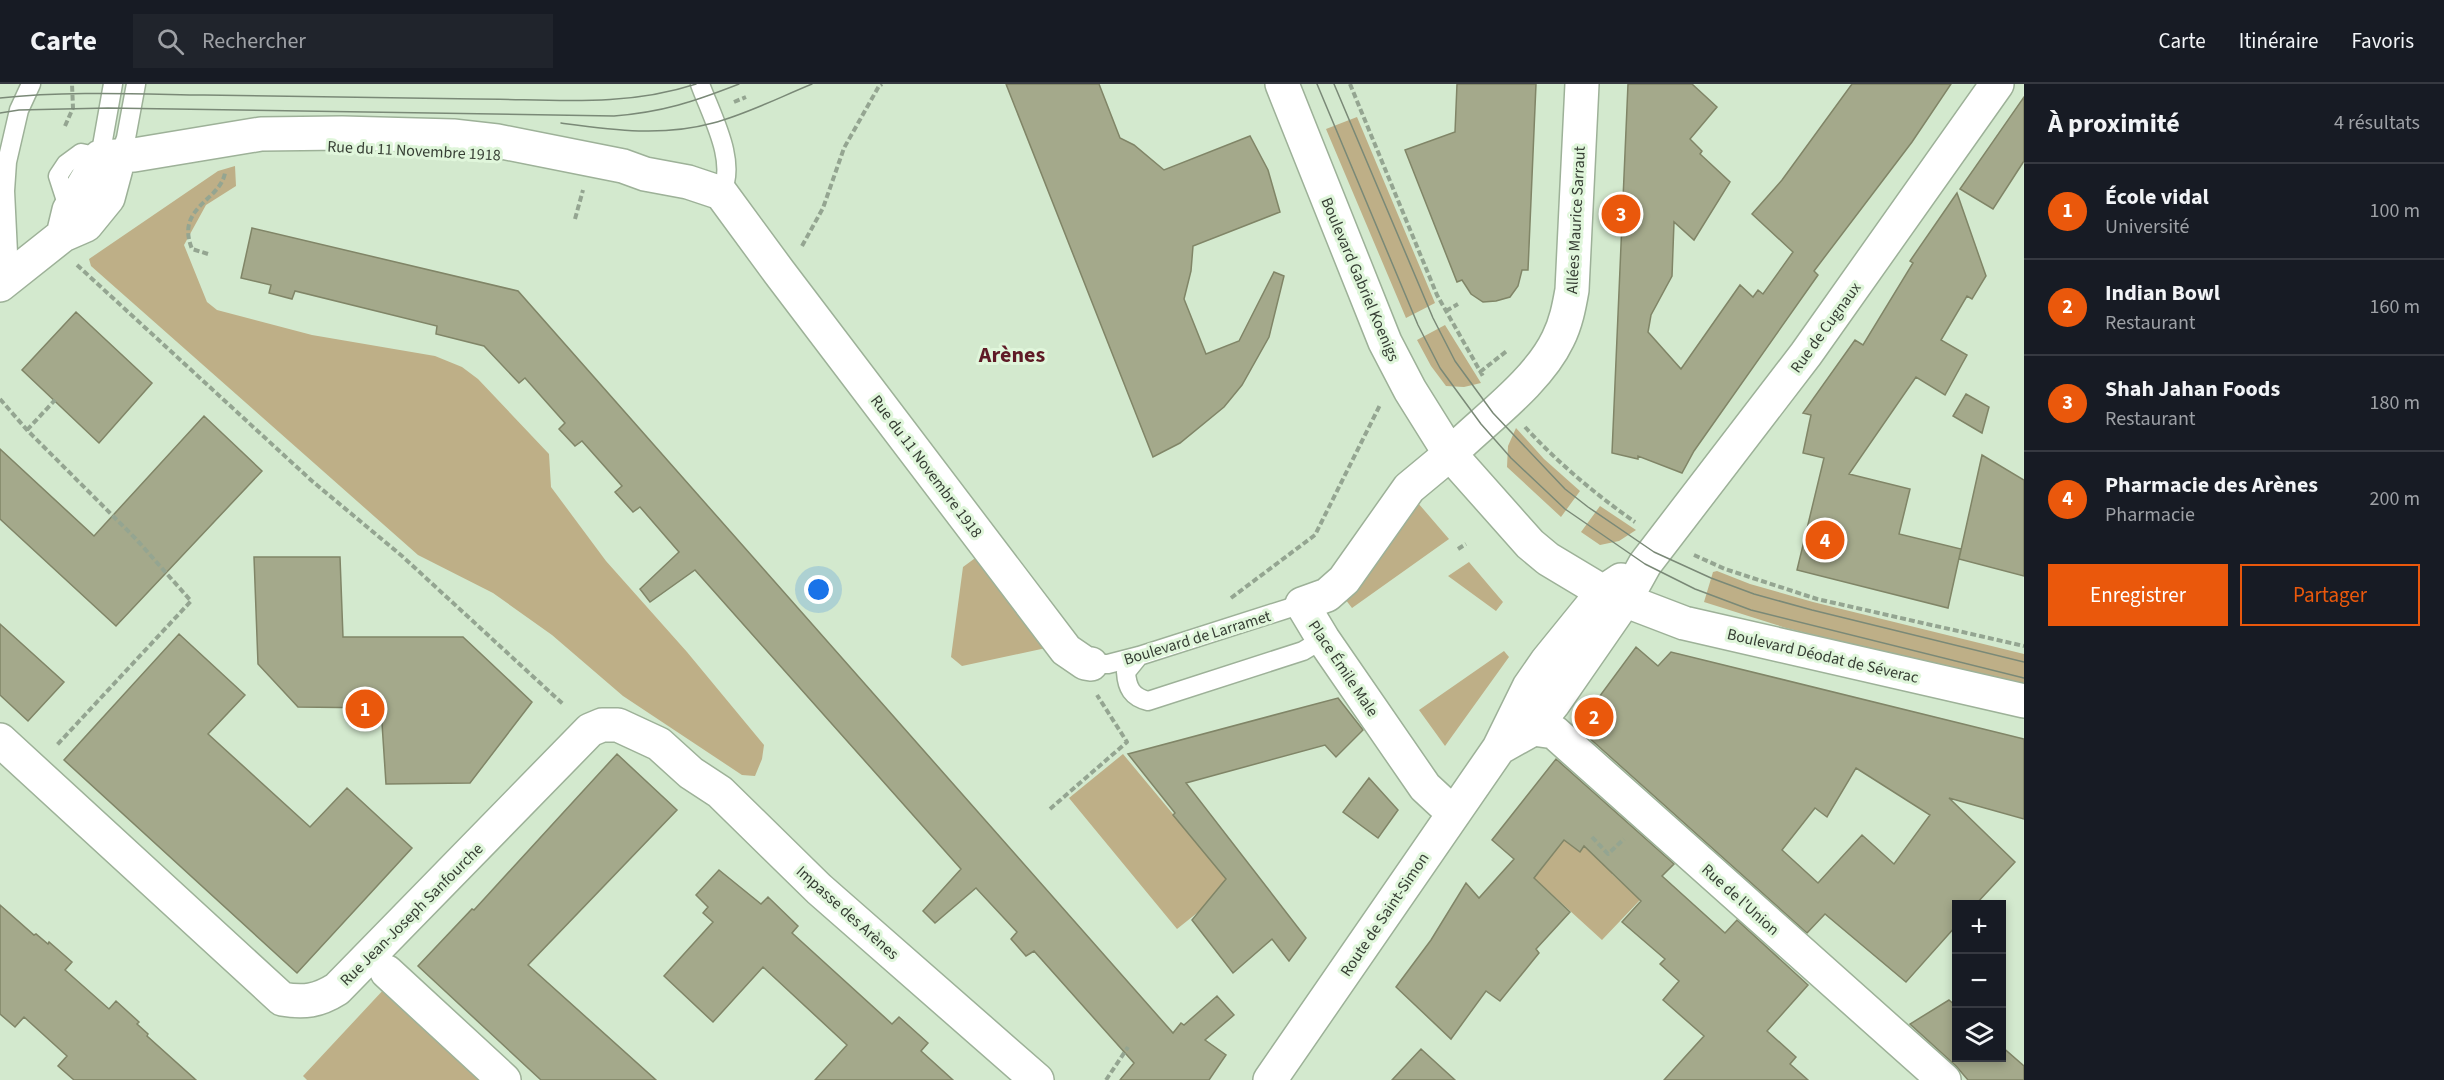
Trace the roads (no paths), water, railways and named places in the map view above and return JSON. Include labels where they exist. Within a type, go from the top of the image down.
[{"type":"street","name":"Boulevard Gabriel Koenigs","points":[[1282,84],[1385,342],[1410,390],[1450,454],[1530,544],[1548,560],[1614,596]]},
{"type":"street","name":"Allées Maurice Sarraut","points":[[1450,454],[1538,369],[1558,341],[1567,316],[1572,290],[1582,84]]},
{"type":"street","name":"Rue de Cugnaux","points":[[1614,596],[1655,552],[1806,354],[1997,84]]},
{"type":"street","name":"Rue du 11 Novembre 1918","points":[[109,157],[261,134],[342,133],[453,136],[497,141],[623,165],[645,174],[687,182],[721,193],[780,259],[1066,650],[1085,663],[1093,678]]},
{"type":"street","points":[[0,285],[68,235],[86,225],[108,198],[109,157]]},
{"type":"street","name":"Place Émile Male","points":[[1450,454],[1409,488],[1344,580],[1327,595],[1302,604],[1323,639],[1425,787],[1453,813]]},
{"type":"street","points":[[1543,716],[1614,596]]},
{"type":"street","name":"Boulevard Déodat de Séverac","points":[[1614,596],[1684,623],[2024,701]]},
{"type":"street","name":"Route de Saint-Simon","points":[[1270,1080],[1499,748],[1529,687],[1547,661],[1614,596]]},
{"type":"street","name":"Route de Saint-Simon","points":[[1499,748],[1543,716]]},
{"type":"street","name":"Rue de l'Union","points":[[1543,716],[1554,732],[1944,1080]]},
{"type":"street","name":"Rue Jean-Joseph Sanfourche","points":[[0,740],[282,999],[298,1002],[320,999],[337,989],[591,730],[602,724],[618,725],[659,744]]},
{"type":"street","name":"Impasse des Arènes","points":[[659,744],[691,773],[720,792],[819,889],[1037,1080]]},
{"type":"street","points":[[387,972],[504,1080]]},
{"type":"lane","points":[[0,274],[8,253],[4,190],[7,162],[20,110],[31,84]]},
{"type":"lane","points":[[109,157],[114,84]]},
{"type":"lane","points":[[109,157],[127,134],[136,84]]},
{"type":"lane","points":[[700,84],[728,163],[726,183],[721,193]]},
{"type":"lane","points":[[68,235],[58,176],[66,164],[81,153],[109,157]]},
{"type":"lane","name":"Boulevard de Larramet","points":[[1093,678],[1108,664],[1302,604]]},
{"type":"lane","points":[[1138,656],[1126,672],[1126,686],[1137,698],[1148,701],[1303,651],[1323,639]]},
{"type":"tram line","points":[[0,98],[51,94],[102,94],[559,101],[641,96],[669,92],[696,84]]},
{"type":"tram line","points":[[0,113],[19,110],[108,108],[614,116],[648,112],[678,105],[739,84]]},
{"type":"tram line","points":[[561,123],[637,131],[675,130],[713,123],[738,115],[812,84]]},
{"type":"tram line","points":[[1317,84],[1418,325],[1440,368],[1481,424],[1511,458],[1565,509],[1645,564],[1695,589],[1751,610],[2024,678]]},
{"type":"tram line","points":[[1334,84],[1433,318],[1455,361],[1493,413],[1565,489],[1654,552],[1711,578],[1754,594],[1812,610],[2024,662]]},
{"type":"place","name":"Shah Jahan Foods","points":[[1621,214]]},
{"type":"place","name":"Pharmacie des Arènes","points":[[1825,540]]},
{"type":"place","name":"École vidal","points":[[365,709]]},
{"type":"place","name":"Indian Bowl","points":[[1594,717]]},
{"type":"district","name":"Arènes","points":[[1012,354]]}]
